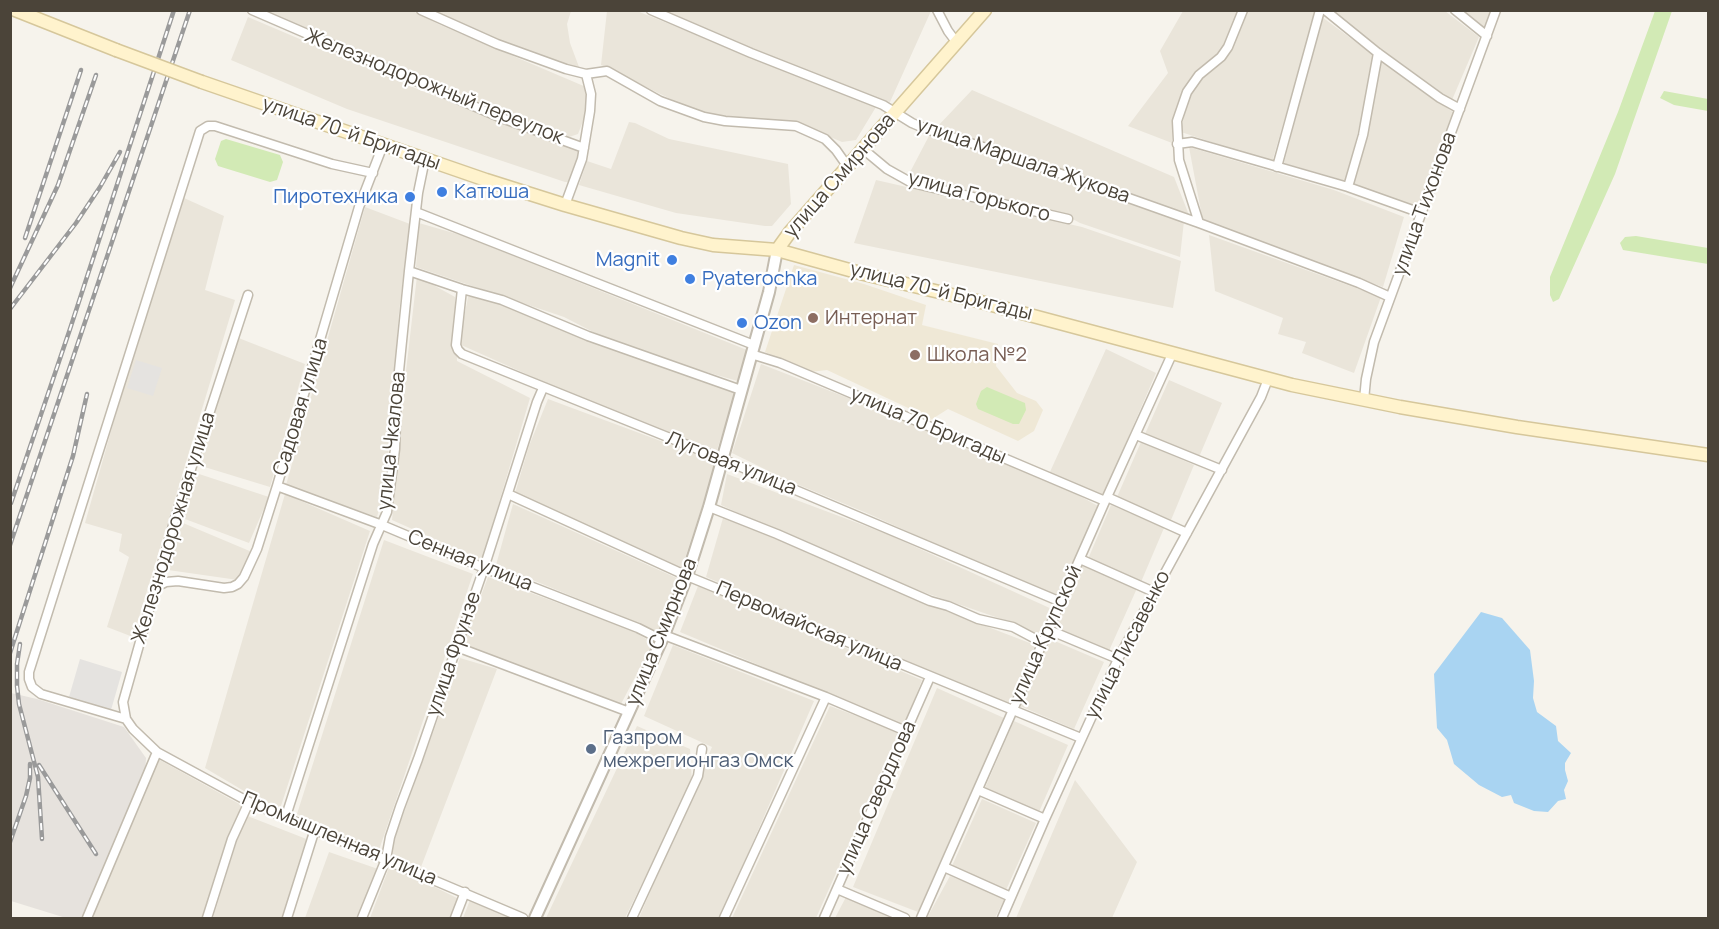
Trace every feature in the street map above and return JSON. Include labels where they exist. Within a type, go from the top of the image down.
[{"type":"main road","name":"улица 70-й Бригады","points":[[15,10],[202,82],[383,145],[565,205],[681,238],[713,245],[777,250],[1173,352],[1268,379],[1365,400],[1528,428],[1708,455]]},
{"type":"main road","name":"улица Смирнова","points":[[777,250],[985,10]]},
{"type":"street","name":"Железнодорожный переулок","points":[[252,10],[499,117],[584,148]]},
{"type":"street","points":[[421,10],[497,44],[566,69],[586,74],[607,71],[660,100],[704,117],[725,121],[796,126],[825,139],[848,167]]},
{"type":"street","name":"улица Маршала Жукова","points":[[651,10],[751,53],[884,105],[926,129],[1002,153],[1199,223],[1359,283],[1390,297]]},
{"type":"street","points":[[937,10],[957,43]]},
{"type":"street","points":[[1199,223],[1182,173],[1178,121],[1187,92],[1199,75],[1221,57],[1228,47],[1243,10]]},
{"type":"street","points":[[1277,167],[1320,10]]},
{"type":"street","points":[[1325,10],[1378,53],[1440,98],[1460,109]]},
{"type":"street","points":[[1455,10],[1487,36]]},
{"type":"street","name":"улица Тихонова","points":[[1365,400],[1370,357],[1390,297],[1497,10]]},
{"type":"street","points":[[1348,187],[1363,135],[1378,53]]},
{"type":"street","points":[[565,205],[584,148],[591,94],[586,74]]},
{"type":"street","points":[[87,918],[157,752],[126,719],[41,694],[32,687],[29,679],[30,672],[200,131],[208,126],[215,126],[332,164],[373,173]]},
{"type":"street","points":[[1178,144],[1192,142],[1348,187],[1421,213]]},
{"type":"street","name":"Садовая улица","points":[[156,587],[177,580],[224,588],[238,584],[244,577],[257,549],[278,486],[359,207],[383,145]]},
{"type":"street","name":"улица Горького","points":[[863,149],[887,169],[912,183],[1068,219]]},
{"type":"street","name":"улица Чкалова","points":[[286,816],[373,544],[388,504],[395,449],[397,391],[409,271],[425,159]]},
{"type":"street","name":"улица 70 Бригады","points":[[416,212],[1187,533]]},
{"type":"street","name":"улица Смирнова","points":[[535,918],[663,638],[687,576],[709,507],[769,292],[777,250]]},
{"type":"street","points":[[409,271],[462,290],[474,291],[502,300],[588,336],[741,390]]},
{"type":"street","name":"Луговая улица","points":[[462,290],[456,345],[458,350],[543,388],[722,459],[1060,602]]},
{"type":"street","name":"Железнодорожная улица","points":[[126,719],[123,702],[175,518],[248,295]]},
{"type":"street","name":"улица Крупской","points":[[921,918],[1173,352]]},
{"type":"street","name":"улица Лисавенко","points":[[1002,918],[1118,659],[1222,470],[1261,397],[1268,379]]},
{"type":"street","name":"улица Фрунзе","points":[[362,918],[386,860],[390,837],[484,568],[543,388]]},
{"type":"street","points":[[1136,435],[1222,470]]},
{"type":"street","name":"Сенная улица","points":[[278,486],[382,525],[484,568],[663,638],[826,697],[906,730]]},
{"type":"street","name":"Первомайская улица","points":[[508,494],[687,576],[1081,738]]},
{"type":"street","points":[[709,507],[930,601],[978,619],[1013,627],[1043,642]]},
{"type":"street","points":[[1080,559],[1154,592]]},
{"type":"street","points":[[1048,630],[1118,659]]},
{"type":"street","points":[[457,647],[630,712]]},
{"type":"street","name":"улица Свердлова","points":[[824,918],[930,677]]},
{"type":"street","points":[[724,918],[826,697]]},
{"type":"street","points":[[632,918],[691,793],[698,776],[702,749]]},
{"type":"street","name":"Промышленная улица","points":[[157,752],[249,802],[523,918]]},
{"type":"street","points":[[978,790],[1045,819]]},
{"type":"street","points":[[207,918],[232,838],[249,802]]},
{"type":"street","points":[[287,918],[315,829]]},
{"type":"street","points":[[944,867],[1011,897]]},
{"type":"street","points":[[837,889],[905,918]]},
{"type":"street","points":[[455,918],[465,892]]},
{"type":"shaded area","points":[[261,11],[413,11],[438,24],[586,87],[587,111],[578,134],[569,137],[542,129],[441,86],[372,61]]},
{"type":"shaded area","points":[[431,11],[571,11],[567,24],[570,43],[579,67],[558,63],[515,47]]},
{"type":"shaded area","points":[[607,11],[637,11],[876,107],[856,140],[842,142],[802,125],[776,120],[719,116],[687,107],[601,65]]},
{"type":"shaded area","points":[[659,11],[931,11],[890,102],[872,98]]},
{"type":"shaded area","points":[[1183,11],[1238,11],[1225,43],[1217,54],[1197,72],[1182,94],[1173,118],[1172,143],[1128,126],[1168,73],[1160,51]]},
{"type":"shaded area","points":[[1246,11],[1316,11],[1272,162],[1181,132],[1188,94],[1227,57]]},
{"type":"shaded area","points":[[1331,11],[1445,11],[1479,37],[1452,100]]},
{"type":"shaded area","points":[[1459,11],[1491,11],[1484,28]]},
{"type":"shaded area","points":[[248,17],[422,91],[569,146],[579,151],[581,160],[573,178],[565,182],[347,109],[231,60]]},
{"type":"shaded area","points":[[1322,17],[1376,57],[1346,181],[1284,163]]},
{"type":"shaded area","points":[[1380,60],[1454,113],[1419,207],[1353,185],[1370,118]]},
{"type":"shaded area","points":[[972,90],[1174,177],[1189,215],[936,128]]},
{"type":"shaded area","points":[[629,122],[669,139],[788,164],[791,204],[772,226],[765,226],[676,213],[579,185],[587,161],[611,169]]},
{"type":"shaded area","points":[[930,134],[1062,177],[1184,221],[1180,257],[1080,223],[1067,216],[908,176]]},
{"type":"shaded area","points":[[1189,147],[1334,190],[1404,217],[1383,287],[1203,222]]},
{"type":"shaded area","points":[[876,180],[1082,227],[1181,261],[1173,308],[854,243]]},
{"type":"shaded area","points":[[184,198],[224,216],[205,290],[235,300],[133,637],[107,627],[129,557],[119,551],[122,534],[85,523],[125,382]]},
{"type":"shaded area","points":[[365,207],[410,224],[399,312],[386,485],[377,517],[286,485]]},
{"type":"shaded area","points":[[419,223],[464,236],[747,350],[741,382],[689,367],[603,337],[564,317],[416,267]]},
{"type":"shaded area","points":[[1209,235],[1381,297],[1354,373],[1302,353],[1306,342],[1278,334],[1283,318],[1215,291]]},
{"type":"shaded area","name":"Школа №2","points":[[794,265],[864,284],[926,305],[922,325],[998,344],[996,366],[1017,393],[1036,401],[1043,410],[1034,431],[1018,441],[948,409],[929,421],[923,419],[921,414],[827,370],[810,372],[765,352]]},
{"type":"shaded area","points":[[417,276],[455,297],[457,361],[530,398],[482,560],[392,520]]},
{"type":"shaded area","points":[[477,295],[613,350],[736,392],[717,450],[667,433],[562,390],[459,344],[468,297]]},
{"type":"shaded area","points":[[236,337],[305,364],[270,487],[198,465]]},
{"type":"shaded area","points":[[1106,349],[1156,373],[1103,496],[1049,474]]},
{"type":"shaded area","points":[[136,360],[162,368],[153,396],[127,388]]},
{"type":"shaded area","points":[[761,364],[907,421],[1067,489],[1098,506],[1059,600],[869,514],[787,480],[732,453]]},
{"type":"shaded area","points":[[1169,380],[1222,403],[1199,457],[1145,434]]},
{"type":"shaded area","points":[[548,399],[717,462],[681,570],[515,493],[529,446]]},
{"type":"shaded area","points":[[1141,442],[1194,465],[1171,520],[1117,497]]},
{"type":"shaded area","points":[[193,472],[269,497],[249,543],[177,516]]},
{"type":"shaded area","points":[[727,474],[887,534],[1054,610],[1041,636],[1010,622],[923,592],[820,551],[721,505]]},
{"type":"shaded area","points":[[285,494],[370,531],[280,809],[205,768]]},
{"type":"shaded area","points":[[513,504],[681,580],[659,632],[496,565]]},
{"type":"shaded area","points":[[1111,505],[1164,528],[1141,582],[1088,559]]},
{"type":"shaded area","points":[[723,518],[809,550],[897,592],[1035,645],[1012,706],[706,577]]},
{"type":"shaded area","points":[[183,523],[252,552],[238,580],[168,570],[177,524]]},
{"type":"shaded area","points":[[384,540],[473,574],[379,850],[297,814]]},
{"type":"shaded area","points":[[1084,562],[1138,586],[1108,653],[1055,630]]},
{"type":"shaded area","points":[[488,577],[631,630],[653,643],[621,704],[463,644]]},
{"type":"shaded area","points":[[698,586],[922,680],[904,726],[680,632]]},
{"type":"shaded area","points":[[1050,639],[1104,662],[1074,729],[1020,706]]},
{"type":"shaded area","points":[[673,645],[814,701],[720,918],[639,918],[712,747],[644,716]]},
{"type":"shaded area","points":[[460,658],[497,669],[421,867],[389,854]]},
{"type":"shaded area","points":[[80,659],[122,672],[111,710],[69,697]]},
{"type":"shaded area","points":[[937,688],[1004,718],[918,912],[853,887]]},
{"type":"shaded area","points":[[11,693],[124,727],[146,758],[145,773],[84,918],[66,918],[11,901]]},
{"type":"shaded area","points":[[830,706],[899,732],[816,918],[732,918]]},
{"type":"shaded area","points":[[1014,721],[1068,745],[1039,812],[985,788]]},
{"type":"shaded area","points":[[637,726],[690,749],[692,782],[625,918],[546,918]]},
{"type":"shaded area","points":[[158,759],[243,806],[203,918],[91,918]]},
{"type":"shaded area","points":[[1075,780],[1137,862],[1112,918],[1016,918]]},
{"type":"shaded area","points":[[982,799],[1036,823],[1006,890],[952,866]]},
{"type":"shaded area","points":[[245,815],[309,840],[285,918],[213,918]]},
{"type":"shaded area","points":[[329,852],[378,869],[358,918],[305,918]]},
{"type":"shaded area","points":[[390,865],[459,899],[451,918],[370,918]]},
{"type":"shaded area","points":[[950,876],[1005,898],[995,918],[927,918]]},
{"type":"shaded area","points":[[846,897],[891,918],[835,918]]},
{"type":"shaded area","points":[[470,900],[510,918],[463,918]]},
{"type":"green space","points":[[1655,11],[1672,11],[1615,174],[1559,299],[1553,302],[1550,295],[1550,277],[1618,112]]},
{"type":"green space","points":[[1664,91],[1708,99],[1708,111],[1674,105],[1660,98]]},
{"type":"green space","points":[[226,139],[280,155],[283,162],[277,180],[270,182],[218,166],[215,159],[221,141]]},
{"type":"green space","points":[[1636,236],[1708,248],[1708,264],[1623,250],[1620,243],[1625,237]]},
{"type":"green space","points":[[987,387],[1025,403],[1026,410],[1019,424],[1013,424],[978,409],[976,404],[981,391]]},
{"type":"water","points":[[1481,612],[1502,618],[1530,650],[1534,681],[1533,698],[1537,712],[1556,726],[1558,741],[1571,753],[1565,763],[1568,781],[1564,790],[1566,799],[1558,801],[1548,812],[1534,811],[1514,803],[1511,795],[1502,797],[1479,785],[1454,764],[1447,740],[1437,728],[1434,674]]},
{"type":"railway","points":[[11,503],[174,10]]},
{"type":"railway","points":[[10,545],[190,10]]},
{"type":"railway","points":[[25,238],[81,70]]},
{"type":"railway","points":[[10,288],[58,185],[96,75]]},
{"type":"railway","points":[[10,309],[76,223],[120,152]]},
{"type":"railway","points":[[10,653],[73,456],[87,394]]},
{"type":"railway","points":[[20,644],[17,664],[19,704],[38,777],[42,839]]},
{"type":"railway","points":[[10,842],[26,796],[30,764]]},
{"type":"railway","points":[[39,765],[96,854]]},
{"type":"place","name":"Катюша","points":[[442,192]]},
{"type":"place","name":"Пиротехника","points":[[410,197]]},
{"type":"place","name":"Magnit","points":[[672,260]]},
{"type":"place","name":"Pyaterochka","points":[[690,279]]},
{"type":"place","name":"Интернат","points":[[813,318]]},
{"type":"place","name":"Ozon","points":[[742,323]]},
{"type":"place","name":"Школа №2","points":[[915,355]]},
{"type":"place","name":"Газпром межрегионгаз Омск","points":[[591,749]]}]
